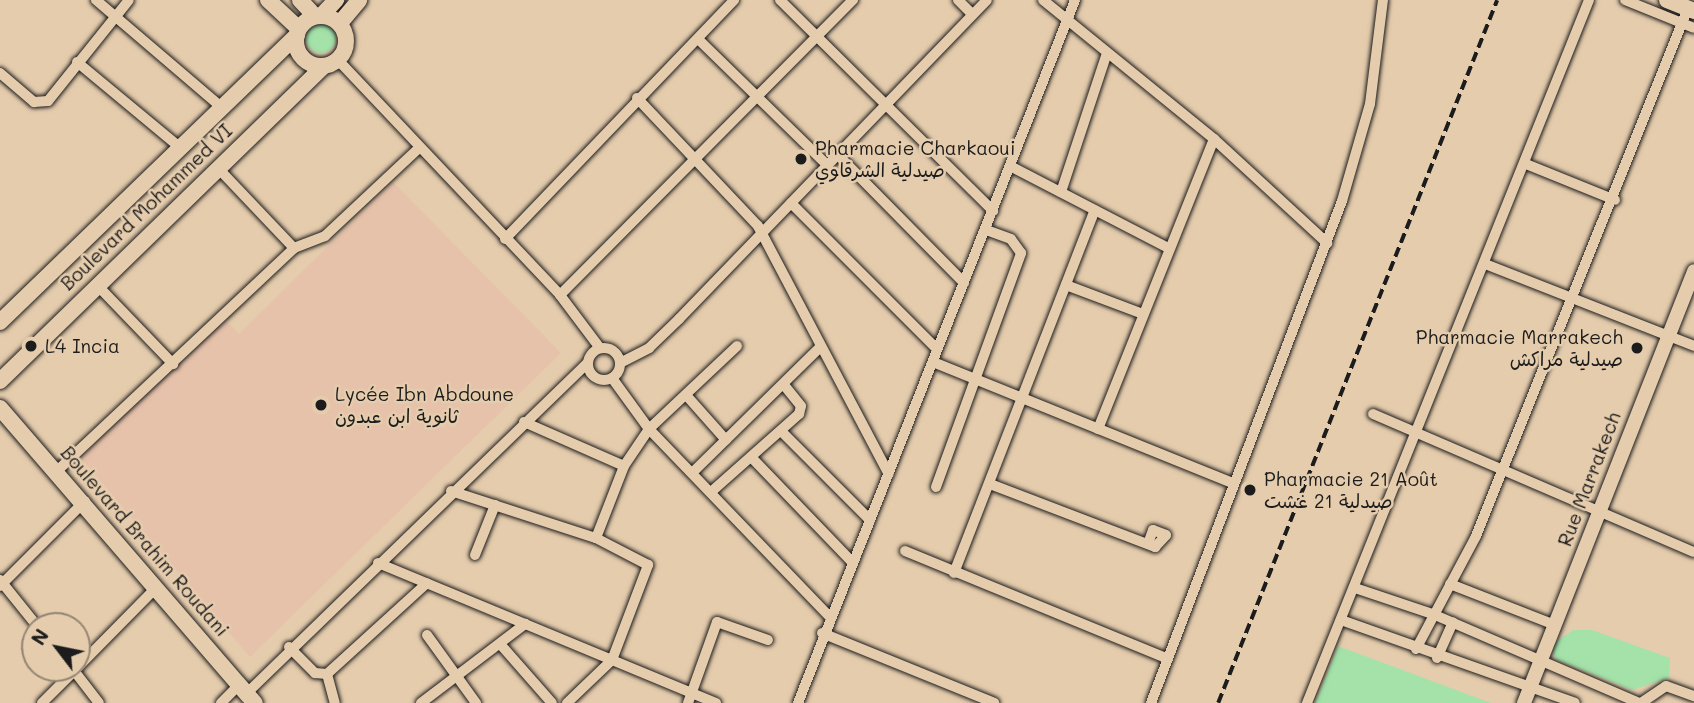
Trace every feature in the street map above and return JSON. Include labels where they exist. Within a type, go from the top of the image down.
[{"type":"main road","points":[[268,0],[298,32],[305,60],[331,63],[347,42],[340,23],[318,15],[300,0]]},
{"type":"main road","points":[[298,32],[336,0]]},
{"type":"main road","points":[[340,23],[359,0]]},
{"type":"main road","points":[[1667,0],[1690,18]]},
{"type":"main road","name":"Boulevard Mohammed VI","points":[[0,322],[6,306],[298,32]]},
{"type":"main road","name":"Boulevard Mohammed VI","points":[[0,381],[217,167],[331,63]]},
{"type":"main road","name":"Boulevard Brahim Roudani","points":[[0,408],[85,500],[247,694]]},
{"type":"street","points":[[96,0],[220,106]]},
{"type":"street","points":[[0,72],[41,104],[129,0]]},
{"type":"street","points":[[505,239],[637,98],[734,0]]},
{"type":"street","points":[[780,0],[993,211]]},
{"type":"street","points":[[559,295],[697,163],[853,0]]},
{"type":"street","points":[[958,0],[972,14]]},
{"type":"street","points":[[612,378],[620,363],[649,348],[762,235],[883,104],[987,0]]},
{"type":"street","points":[[1043,0],[1066,24],[1214,139],[1327,243]]},
{"type":"street","points":[[798,703],[822,633],[889,474],[1075,0]]},
{"type":"street","points":[[1151,703],[1327,243],[1362,140],[1383,0]]},
{"type":"street","points":[[1307,703],[1417,437],[1588,0]]},
{"type":"street","points":[[1416,649],[1450,584],[1502,471],[1690,18],[1625,0]]},
{"type":"street","points":[[698,39],[760,96],[826,164]]},
{"type":"street","points":[[1061,192],[1107,56]]},
{"type":"street","points":[[77,62],[178,146]]},
{"type":"street","points":[[331,63],[419,148],[559,295],[600,348],[614,351],[620,363]]},
{"type":"street","points":[[637,98],[762,235],[889,474]]},
{"type":"street","points":[[1098,429],[1140,313],[1214,139]]},
{"type":"street","points":[[58,470],[294,248],[324,236],[419,148]]},
{"type":"street","points":[[837,154],[964,283]]},
{"type":"street","points":[[1526,164],[1615,200]]},
{"type":"street","points":[[1010,166],[1168,248]]},
{"type":"street","points":[[217,167],[294,248]]},
{"type":"street","points":[[791,203],[937,349]]},
{"type":"street","points":[[954,573],[1095,210]]},
{"type":"street","points":[[936,487],[979,380],[1021,253],[1011,239],[986,230]]},
{"type":"street","points":[[1485,264],[1694,346]]},
{"type":"street","name":"Rue Marrakech","points":[[1524,703],[1595,512],[1694,271]]},
{"type":"street","points":[[97,285],[173,364]]},
{"type":"street","points":[[1066,285],[1140,313]]},
{"type":"street","points":[[596,538],[624,466],[649,429],[737,346]]},
{"type":"street","points":[[692,473],[820,347]]},
{"type":"street","points":[[221,703],[247,694],[289,647],[588,363],[600,348]]},
{"type":"street","points":[[933,362],[1233,483]]},
{"type":"street","points":[[588,363],[596,378],[612,378]]},
{"type":"street","points":[[612,378],[649,429],[829,616]]},
{"type":"street","points":[[711,492],[752,458],[800,410],[783,384]]},
{"type":"street","points":[[686,395],[726,440]]},
{"type":"street","points":[[1373,414],[1417,437],[1694,552]]},
{"type":"street","points":[[524,422],[624,466]]},
{"type":"street","points":[[780,431],[870,520]]},
{"type":"street","points":[[752,458],[852,562]]},
{"type":"street","points":[[990,484],[1149,541]]},
{"type":"street","points":[[451,491],[596,538],[648,565],[612,660],[567,703]]},
{"type":"street","points":[[25,612],[1,583],[85,500]]},
{"type":"street","points":[[475,555],[495,505]]},
{"type":"street","points":[[905,551],[1166,658]]},
{"type":"street","points":[[377,563],[612,660],[689,698],[716,703]]},
{"type":"street","points":[[289,647],[315,673],[327,674],[427,583]]},
{"type":"street","points":[[1450,584],[1555,625]]},
{"type":"street","points":[[91,653],[157,587]]},
{"type":"street","points":[[1355,588],[1453,622],[1540,665],[1640,703],[1666,686],[1694,696]]},
{"type":"street","points":[[1341,620],[1437,657],[1575,703]]},
{"type":"street","points":[[689,698],[717,622],[768,640]]},
{"type":"street","points":[[1437,657],[1453,622]]},
{"type":"street","points":[[421,703],[501,645],[525,624]]},
{"type":"street","points":[[822,633],[994,703]]},
{"type":"street","points":[[427,635],[476,703]]},
{"type":"street","points":[[501,645],[552,703]]},
{"type":"street","points":[[327,674],[335,703]]},
{"type":"street","points":[[42,703],[62,682]]},
{"type":"street","points":[[84,682],[99,703]]},
{"type":"shaded area","name":"Lycée Ibn Abdoune ثانوية ابن عبدون","points":[[393,182],[561,353],[250,657],[80,457],[225,320],[239,334]]},
{"type":"green space","points":[[321,23],[332,27],[336,38],[332,49],[321,53],[310,49],[306,38],[310,27]]},
{"type":"green space","points":[[1573,630],[1592,630],[1670,658],[1669,678],[1632,690],[1555,659],[1551,645]]},
{"type":"green space","points":[[1338,646],[1491,703],[1315,703]]},
{"type":"railway","points":[[1218,703],[1497,0]]},
{"type":"place","name":"Pharmacie Charkaoui صيدلية الشرقاوي","points":[[801,159]]},
{"type":"place","name":"L4 Incia","points":[[31,346]]},
{"type":"place","name":"Pharmacie Marrakech صيدلية مراكش","points":[[1637,348]]},
{"type":"place","name":"Lycée Ibn Abdoune ثانوية ابن عبدون","points":[[321,405]]},
{"type":"place","name":"Pharmacie 21 Août صيدلية 21 غشت","points":[[1250,490]]}]
